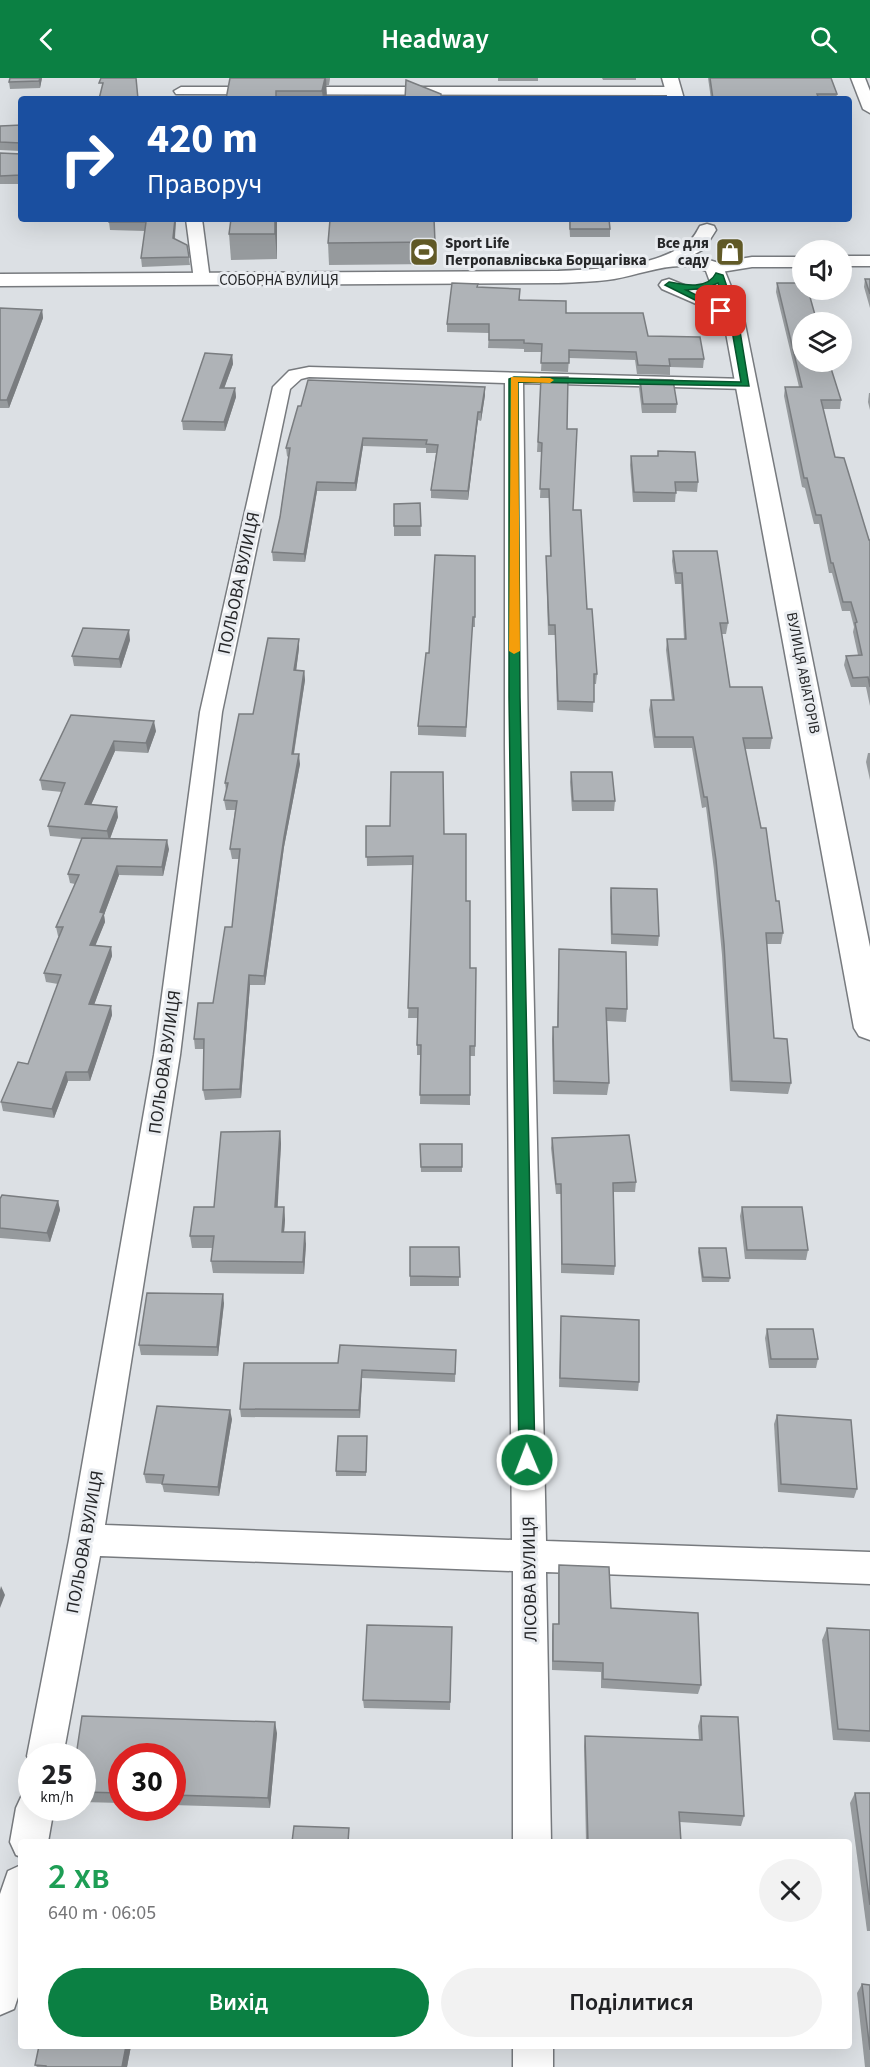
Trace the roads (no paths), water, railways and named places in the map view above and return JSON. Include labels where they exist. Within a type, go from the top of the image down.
[{"type":"main road","name":"ВУЛИЦЯ АВІАТОРІВ","points":[[706,225],[715,269],[734,319],[870,1028]]},
{"type":"main road","points":[[665,273],[697,245],[706,225]]},
{"type":"main road","points":[[684,259],[715,269],[718,279],[707,286],[688,288],[665,273],[684,259]]},
{"type":"main road","name":"СОБОРНА ВУЛИЦЯ","points":[[0,280],[558,277],[665,273]]},
{"type":"main road","points":[[665,273],[734,319]]},
{"type":"street","points":[[858,78],[870,109]]},
{"type":"street","points":[[182,89],[673,89]]},
{"type":"street","points":[[194,222],[202,280]]},
{"type":"street","points":[[852,261],[870,261]]},
{"type":"street","points":[[715,269],[752,262],[792,262]]},
{"type":"street","name":"ПОЛЬОВА ВУЛИЦЯ","points":[[47,1743],[86,1540],[167,1055],[211,712],[282,387],[295,375],[309,372],[514,379]]},
{"type":"street","points":[[514,379],[746,384]]},
{"type":"street","name":"ЛІСОВА ВУЛИЦЯ","points":[[514,379],[514,709],[531,1557],[532,1839]]},
{"type":"street","points":[[86,1540],[870,1568]]},
{"type":"street","points":[[30,1839],[33,1821]]},
{"type":"street","points":[[0,1995],[18,1900]]},
{"type":"street","points":[[533,2049],[533,2067]]},
{"type":"place","name":"Sport Life Петропавлівська Борщагівка","points":[[424,252]]},
{"type":"place","name":"Все для саду","points":[[730,252]]}]
